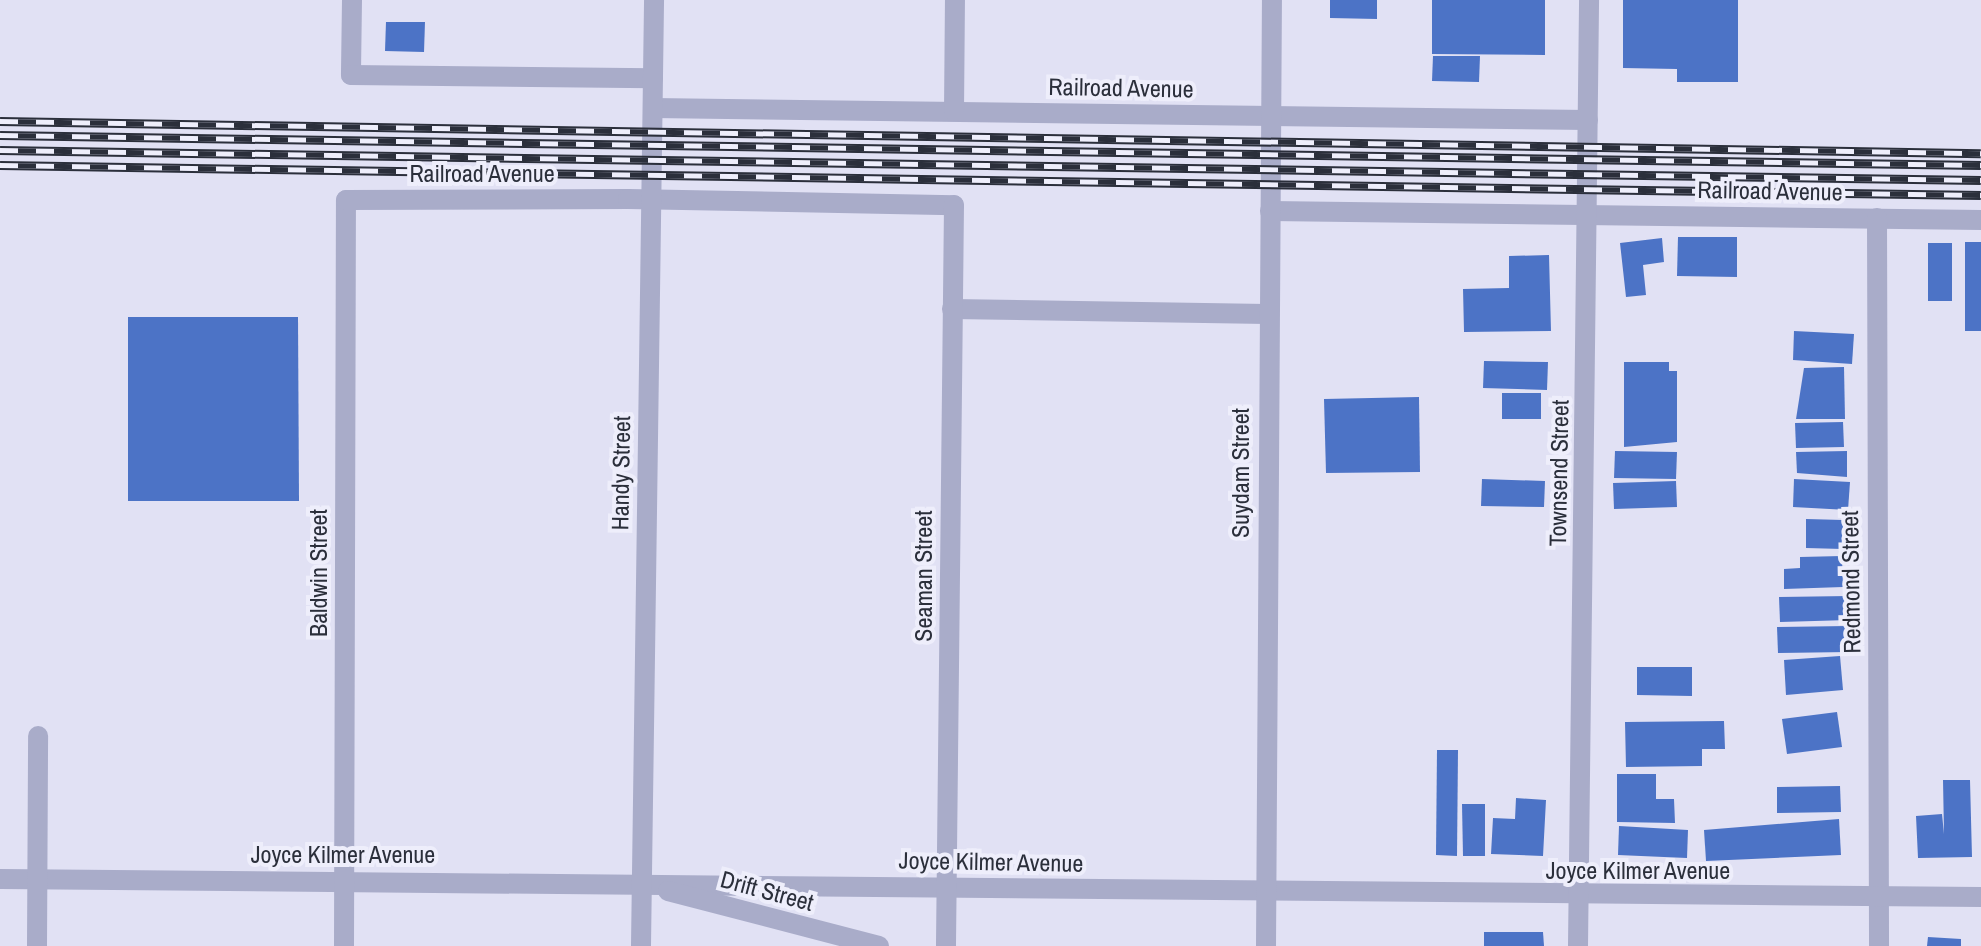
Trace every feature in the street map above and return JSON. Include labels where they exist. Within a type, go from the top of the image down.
[{"type":"street","points":[[352,0],[351,75],[653,78]]},
{"type":"street","name":"Handy Street","points":[[641,946],[654,0]]},
{"type":"street","points":[[954,111],[955,0]]},
{"type":"street","name":"Suydam Street","points":[[1266,946],[1267,314],[1272,0]]},
{"type":"street","name":"Townsend Street","points":[[1578,946],[1589,0]]},
{"type":"street","name":"Railroad Avenue","points":[[653,108],[1588,120]]},
{"type":"street","name":"Railroad Avenue","points":[[346,200],[650,199],[954,205]]},
{"type":"street","name":"Baldwin Street","points":[[344,946],[346,200]]},
{"type":"street","name":"Seaman Street","points":[[946,946],[954,205]]},
{"type":"street","name":"Railroad Avenue","points":[[1270,211],[1981,220]]},
{"type":"street","name":"Redmond Street","points":[[1877,218],[1879,946]]},
{"type":"street","points":[[952,309],[1267,314]]},
{"type":"street","points":[[37,946],[38,736]]},
{"type":"street","name":"Joyce Kilmer Avenue","points":[[0,879],[1265,890],[1579,898],[1981,897]]},
{"type":"street","name":"Drift Street","points":[[641,884],[879,946]]},
{"type":"building","points":[[1330,0],[1377,0],[1377,19],[1330,18]]},
{"type":"building","points":[[1432,0],[1545,0],[1545,55],[1432,54]]},
{"type":"building","points":[[1623,0],[1738,0],[1738,82],[1677,82],[1677,69],[1623,68]]},
{"type":"building","points":[[386,22],[425,22],[424,52],[385,51]]},
{"type":"building","points":[[1433,56],[1480,56],[1479,82],[1432,81]]},
{"type":"building","points":[[1678,237],[1737,237],[1737,277],[1677,276]]},
{"type":"building","points":[[1662,238],[1664,262],[1643,265],[1646,295],[1626,297],[1620,243]]},
{"type":"building","points":[[1965,242],[1981,242],[1981,331],[1965,331]]},
{"type":"building","points":[[1928,243],[1952,243],[1952,301],[1928,301]]},
{"type":"building","points":[[1549,255],[1551,331],[1464,332],[1463,289],[1509,288],[1509,256]]},
{"type":"building","points":[[128,317],[298,317],[299,501],[128,501]]},
{"type":"building","points":[[1794,331],[1854,334],[1852,364],[1793,360]]},
{"type":"building","points":[[1484,361],[1548,362],[1547,390],[1483,388]]},
{"type":"building","points":[[1624,362],[1669,362],[1669,371],[1677,371],[1677,442],[1624,447]]},
{"type":"building","points":[[1844,367],[1845,419],[1796,419],[1804,368]]},
{"type":"building","points":[[1502,393],[1541,393],[1541,419],[1502,419]]},
{"type":"building","points":[[1419,397],[1420,472],[1326,473],[1324,399]]},
{"type":"building","points":[[1843,422],[1844,447],[1796,448],[1795,423]]},
{"type":"building","points":[[1615,451],[1677,452],[1676,479],[1614,478]]},
{"type":"building","points":[[1847,451],[1847,477],[1797,473],[1796,452]]},
{"type":"building","points":[[1482,479],[1545,481],[1544,507],[1481,506]]},
{"type":"building","points":[[1794,479],[1850,482],[1848,510],[1793,507]]},
{"type":"building","points":[[1676,481],[1677,507],[1614,509],[1613,483]]},
{"type":"building","points":[[1806,519],[1843,520],[1843,549],[1806,548]]},
{"type":"building","points":[[1842,556],[1843,587],[1784,589],[1784,569],[1800,568],[1800,557]]},
{"type":"building","points":[[1849,596],[1849,620],[1780,622],[1779,597]]},
{"type":"building","points":[[1848,626],[1849,652],[1778,653],[1777,627]]},
{"type":"building","points":[[1840,656],[1843,690],[1786,695],[1784,660]]},
{"type":"building","points":[[1637,667],[1692,667],[1692,696],[1637,695]]},
{"type":"building","points":[[1837,712],[1842,747],[1787,754],[1782,719]]},
{"type":"building","points":[[1724,721],[1725,749],[1702,749],[1702,766],[1626,767],[1625,722]]},
{"type":"building","points":[[1437,750],[1458,750],[1457,856],[1436,855]]},
{"type":"building","points":[[1617,774],[1656,774],[1656,799],[1674,799],[1675,823],[1617,822]]},
{"type":"building","points":[[1943,780],[1970,780],[1972,857],[1918,858],[1916,816],[1942,814],[1944,834]]},
{"type":"building","points":[[1840,786],[1841,812],[1777,813],[1777,787]]},
{"type":"building","points":[[1516,798],[1546,800],[1543,856],[1491,854],[1493,818],[1515,819]]},
{"type":"building","points":[[1462,804],[1485,804],[1485,856],[1463,856]]},
{"type":"building","points":[[1839,819],[1841,855],[1706,861],[1704,830]]},
{"type":"building","points":[[1619,826],[1688,830],[1687,858],[1618,855]]},
{"type":"building","points":[[1484,932],[1543,932],[1544,946],[1484,946]]},
{"type":"building","points":[[1928,937],[1961,939],[1961,946],[1927,946]]},
{"type":"railway","points":[[0,121],[1981,153]]},
{"type":"railway","points":[[0,135],[1981,165]]},
{"type":"railway","points":[[0,150],[1981,180]]},
{"type":"railway","points":[[0,165],[1981,195]]}]
